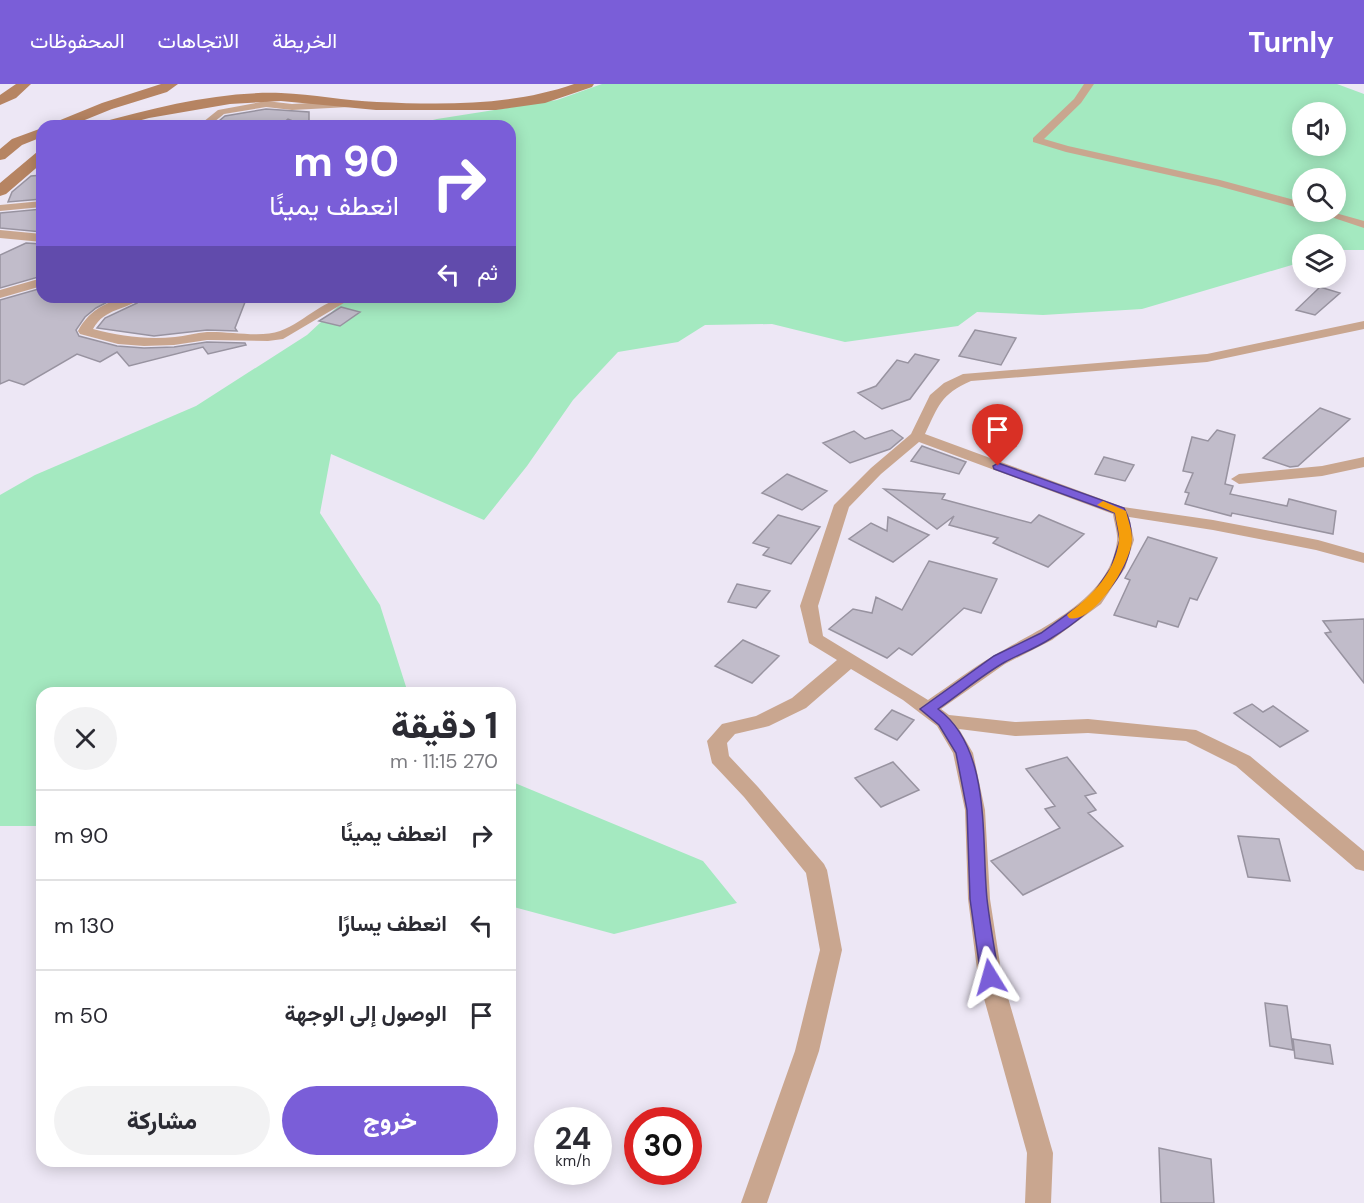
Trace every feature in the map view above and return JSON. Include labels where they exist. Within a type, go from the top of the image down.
[{"type":"main road","points":[[0,100],[11,96],[24,84]]},
{"type":"main road","points":[[73,120],[171,84]]},
{"type":"main road","points":[[559,93],[573,84]]},
{"type":"main road","points":[[126,120],[230,100],[281,97],[349,104],[414,107],[524,104],[546,99],[587,84]]},
{"type":"main road","points":[[0,156],[17,142],[36,134]]},
{"type":"main road","points":[[0,190],[36,160]]},
{"type":"street","points":[[1089,84],[1078,101],[1037,140],[1066,149],[1220,183],[1292,203]]},
{"type":"street","points":[[211,120],[221,112],[266,104],[292,107],[349,104]]},
{"type":"street","points":[[0,208],[36,205]]},
{"type":"street","points":[[1346,219],[1364,225]]},
{"type":"street","points":[[0,234],[36,237]]},
{"type":"street","points":[[0,294],[36,284]]},
{"type":"street","points":[[119,303],[89,320],[85,331],[118,340],[144,342],[174,341],[207,336],[268,337],[283,335],[338,303]]},
{"type":"street","points":[[1038,1203],[1040,1153],[990,977],[979,899],[975,810],[963,753],[944,721],[910,696],[848,661],[815,639],[809,606],[842,505],[876,471],[917,436],[935,398],[949,386],[968,377],[1207,358],[1364,326]]},
{"type":"street","points":[[917,436],[1120,511],[1283,538],[1364,558]]},
{"type":"street","points":[[1239,479],[1322,471],[1364,462]]},
{"type":"street","points":[[928,709],[999,660],[1046,636],[1095,600],[1118,568],[1126,540],[1120,511]]},
{"type":"street","points":[[754,1203],[807,1051],[831,950],[816,870],[751,792],[719,758],[717,741],[729,729],[762,721],[799,703],[848,661]]},
{"type":"street","points":[[944,721],[1015,729],[1088,726],[1189,735],[1243,761],[1364,864]]},
{"type":"green space","points":[[602,84],[1337,84],[1364,94],[1364,250],[1346,250],[1346,234],[1292,234],[1292,265],[1142,309],[1043,315],[977,312],[958,326],[845,342],[772,324],[705,325],[678,342],[618,352],[573,400],[527,466],[484,520],[331,454],[320,513],[380,605],[406,687],[36,687],[36,826],[0,826],[0,495],[35,475],[196,406],[307,335],[342,303],[516,303],[516,120],[433,120],[557,100]]},
{"type":"green space","points":[[516,783],[703,861],[737,903],[614,934],[516,908]]},
{"type":"building","points":[[266,109],[309,112],[309,120],[220,120],[225,116]]},
{"type":"building","points":[[31,176],[36,176],[36,200],[8,202],[12,192]]},
{"type":"building","points":[[36,210],[36,231],[0,228],[0,213]]},
{"type":"building","points":[[26,243],[36,244],[36,278],[0,288],[0,255]]},
{"type":"building","points":[[1319,288],[1340,293],[1315,315],[1296,310]]},
{"type":"building","points":[[36,290],[36,303],[106,303],[85,317],[76,330],[79,336],[117,346],[174,347],[207,342],[245,343],[246,345],[208,354],[203,347],[129,366],[117,352],[100,362],[77,354],[24,385],[9,380],[0,384],[0,300]]},
{"type":"building","points":[[137,303],[245,303],[235,328],[237,331],[207,330],[154,336],[97,328],[105,318]]},
{"type":"building","points":[[341,307],[360,312],[340,326],[319,321]]},
{"type":"building","points":[[975,330],[1016,338],[1001,365],[959,356]]},
{"type":"building","points":[[915,354],[939,360],[910,399],[882,409],[858,393],[876,386],[897,360],[908,363]]},
{"type":"building","points":[[1320,408],[1350,419],[1298,466],[1290,467],[1263,458]]},
{"type":"building","points":[[892,430],[903,438],[890,449],[850,463],[823,443],[854,431],[865,439]]},
{"type":"building","points":[[1217,430],[1235,435],[1225,484],[1233,486],[1230,494],[1287,506],[1289,499],[1336,511],[1333,534],[1232,513],[1231,516],[1185,504],[1189,493],[1185,492],[1193,473],[1183,471],[1192,437],[1208,441]]},
{"type":"building","points":[[922,446],[966,462],[959,474],[911,461]]},
{"type":"building","points":[[1104,457],[1134,465],[1125,481],[1095,474]]},
{"type":"building","points":[[787,474],[827,491],[802,510],[762,493]]},
{"type":"building","points":[[884,489],[945,494],[942,499],[1031,523],[1039,515],[1084,534],[1048,567],[993,543],[998,538],[949,525],[954,516],[937,529]]},
{"type":"building","points":[[778,515],[820,527],[791,564],[763,555],[769,548],[753,543]]},
{"type":"building","points":[[888,517],[929,535],[893,562],[849,539],[871,523],[887,531]]},
{"type":"building","points":[[1148,537],[1217,558],[1197,600],[1190,598],[1178,627],[1158,621],[1156,627],[1114,615],[1130,580],[1125,578]]},
{"type":"building","points":[[929,561],[997,579],[981,613],[964,608],[912,655],[899,648],[887,658],[829,629],[853,609],[872,613],[876,597],[902,610]]},
{"type":"building","points":[[737,584],[770,591],[756,608],[728,602]]},
{"type":"building","points":[[1364,619],[1364,683],[1325,633],[1331,632],[1323,621]]},
{"type":"building","points":[[743,640],[779,656],[752,683],[715,666]]},
{"type":"building","points":[[1252,704],[1263,712],[1273,706],[1308,731],[1280,747],[1234,713]]},
{"type":"building","points":[[892,710],[914,720],[897,740],[875,729]]},
{"type":"building","points":[[1067,757],[1096,793],[1085,796],[1096,810],[1088,813],[1123,846],[1023,895],[991,861],[1060,828],[1045,809],[1055,806],[1026,769]]},
{"type":"building","points":[[893,762],[919,790],[881,807],[855,778]]},
{"type":"building","points":[[1238,836],[1279,839],[1290,881],[1248,877]]},
{"type":"building","points":[[1265,1003],[1287,1006],[1293,1050],[1270,1046]]},
{"type":"building","points":[[1293,1039],[1330,1045],[1333,1064],[1295,1058]]},
{"type":"building","points":[[1159,1148],[1211,1159],[1214,1203],[1161,1203]]},
{"type":"slow traffic","points":[[1074,615],[1095,600],[1118,568],[1126,540],[1120,511],[1103,505]]},
{"type":"route","points":[[990,977],[979,899],[975,810],[963,753],[944,721],[928,709],[999,660],[1046,636],[1095,600],[1118,568],[1126,540],[1120,511],[998,466]]}]
